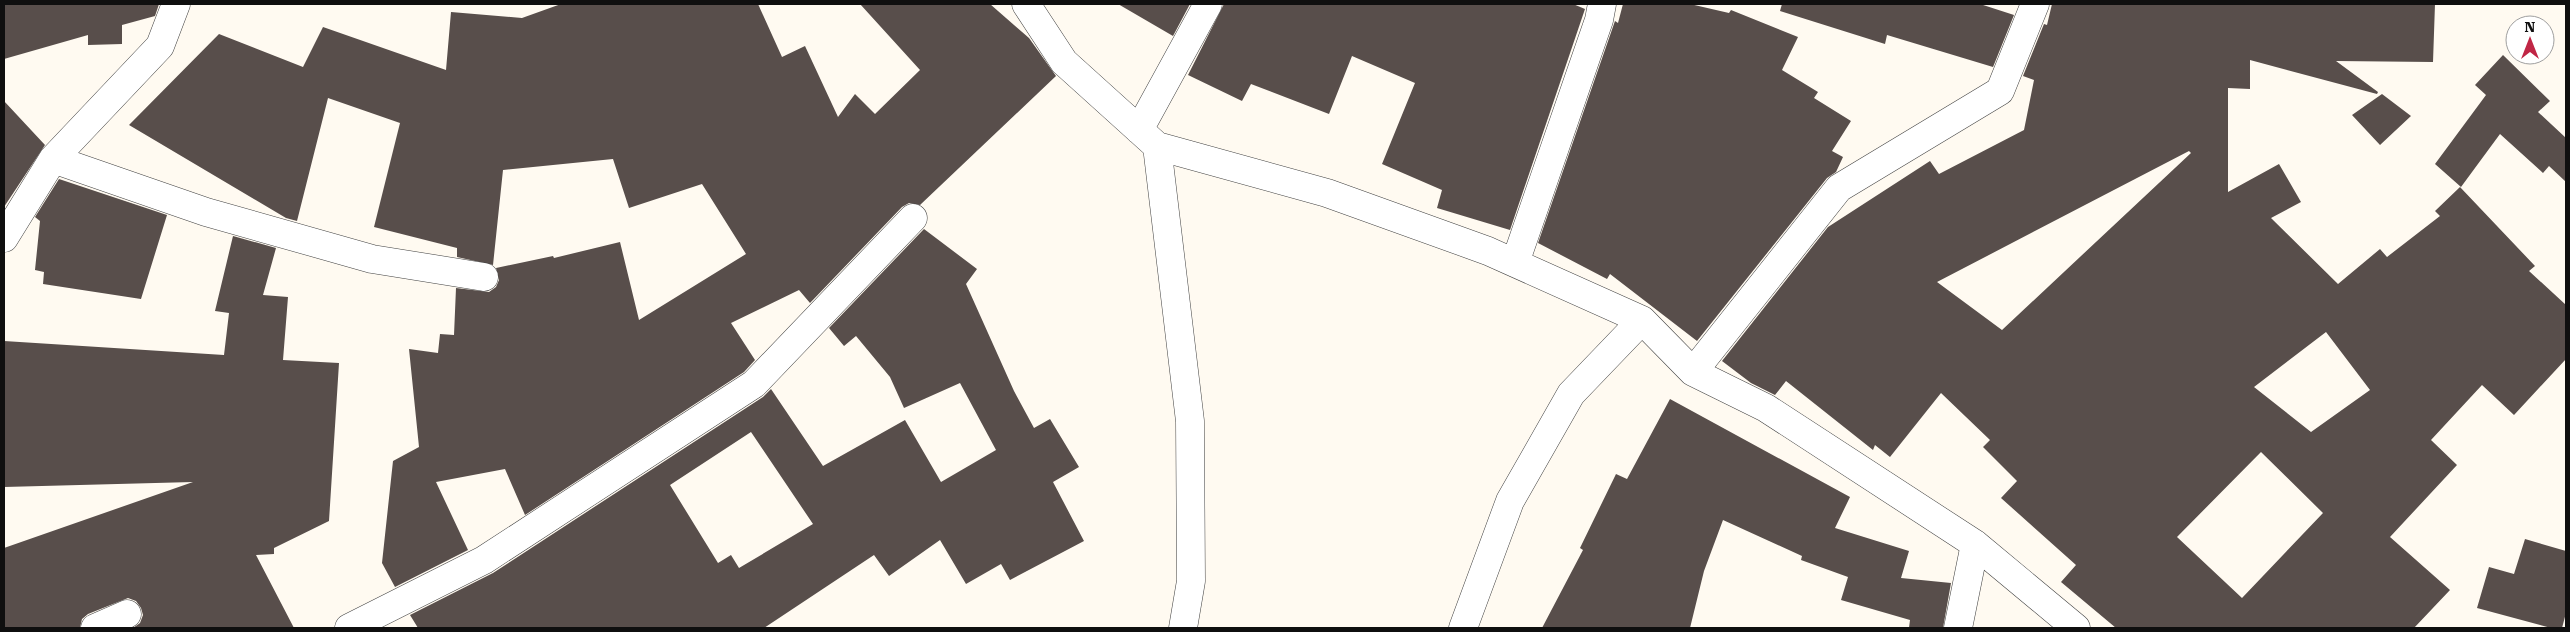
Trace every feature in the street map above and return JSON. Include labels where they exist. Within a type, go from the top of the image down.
[{"type":"street","points":[[4,238],[53,159],[160,46],[176,4]]},
{"type":"street","points":[[1026,4],[1064,62],[1148,138],[1327,193],[1488,251],[1642,320],[1693,372],[1766,408],[1975,544],[2076,628]]},
{"type":"street","points":[[1183,628],[1191,581],[1190,421],[1148,138],[1208,4]]},
{"type":"street","points":[[1515,263],[1599,20],[1602,4]]},
{"type":"street","points":[[1693,372],[1839,188],[2000,91],[2035,4]]},
{"type":"street","points":[[53,159],[206,212],[372,259],[484,277]]},
{"type":"street","points":[[349,628],[484,560],[754,384],[913,218]]},
{"type":"street","points":[[1463,628],[1510,501],[1570,394],[1642,320]]},
{"type":"street","points":[[1958,628],[1975,544]]},
{"type":"street","points":[[95,628],[127,614]]},
{"type":"building","points":[[4,4],[159,4],[155,16],[122,25],[122,44],[88,45],[88,35],[4,59]]},
{"type":"building","points":[[561,4],[758,4],[782,57],[805,46],[838,117],[855,94],[875,114],[920,70],[860,4],[990,4],[1029,38],[1056,76],[920,205],[909,203],[902,207],[810,303],[799,290],[731,323],[755,360],[744,372],[525,515],[505,469],[436,482],[468,550],[395,587],[382,563],[393,461],[419,447],[409,349],[438,353],[440,334],[454,335],[456,288],[489,292],[496,287],[499,280],[496,268],[553,256],[554,258],[620,242],[639,320],[746,254],[702,184],[629,208],[613,159],[503,170],[493,265],[457,257],[457,248],[374,227],[400,123],[328,98],[297,221],[286,218],[129,125],[219,34],[303,67],[323,27],[446,70],[451,12],[522,18]]},
{"type":"building","points":[[1118,4],[1190,4],[1173,36]]},
{"type":"building","points":[[1224,4],[1573,4],[1585,9],[1510,230],[1437,208],[1442,190],[1382,164],[1415,83],[1352,56],[1329,114],[1251,84],[1242,101],[1188,75]]},
{"type":"building","points":[[1623,4],[1690,4],[1729,13],[1731,10],[1798,37],[1782,70],[1818,92],[1814,98],[1851,121],[1832,151],[1843,157],[1836,172],[1827,178],[1697,341],[1610,274],[1607,279],[1538,243],[1615,21],[1618,23]]},
{"type":"building","points":[[1782,4],[1980,4],[2014,15],[1993,67],[1887,35],[1885,44],[1780,11]]},
{"type":"building","points":[[2052,4],[2435,4],[2433,62],[2336,61],[2378,92],[2377,94],[2250,60],[2250,89],[2228,88],[2228,192],[2279,164],[2301,202],[2271,218],[2338,284],[2380,249],[2387,257],[2440,216],[2435,211],[2460,187],[2535,266],[2529,271],[2566,305],[2566,359],[2514,415],[2482,385],[2431,440],[2457,465],[2390,537],[2450,590],[2414,628],[2116,628],[2061,582],[2076,565],[2001,498],[2017,481],[1983,447],[1990,440],[1941,393],[1890,457],[1875,445],[1873,450],[1786,381],[1775,395],[1751,383],[1722,361],[1828,227],[1930,161],[1939,174],[2024,130],[2034,80],[2023,76],[2044,24],[2047,25]],"holes":[[[2189,151],[2191,153],[2002,330],[1937,282]],[[2326,332],[2370,390],[2311,432],[2254,387]],[[2261,452],[2323,513],[2242,598],[2177,537]]]},
{"type":"building","points":[[2503,55],[2505,57],[2505,65],[2513,65],[2550,101],[2538,112],[2566,138],[2566,182],[2549,166],[2543,173],[2500,134],[2461,187],[2435,164],[2486,95],[2475,85]]},
{"type":"building","points":[[2382,94],[2411,116],[2380,145],[2352,115]]},
{"type":"building","points":[[4,101],[45,145],[4,207]]},
{"type":"building","points":[[59,179],[167,215],[141,299],[43,284],[44,272],[35,270],[40,221],[35,217]]},
{"type":"building","points":[[924,229],[977,269],[966,284],[1014,391],[1034,428],[1050,419],[1079,467],[1053,482],[1084,541],[1010,580],[1001,564],[966,584],[940,540],[889,576],[874,555],[764,628],[418,628],[410,615],[493,573],[763,397],[771,389],[823,466],[905,420],[941,482],[996,450],[960,383],[904,408],[890,377],[856,336],[844,346],[829,328]],"holes":[[[751,432],[813,524],[739,568],[731,555],[718,563],[670,485]]]},
{"type":"building","points":[[233,236],[276,248],[263,295],[288,297],[283,360],[339,363],[329,521],[274,548],[274,554],[256,555],[294,628],[133,628],[140,623],[143,615],[136,601],[128,598],[88,614],[82,619],[80,628],[4,628],[4,548],[193,482],[4,487],[4,341],[224,355],[229,313],[215,311]]},
{"type":"building","points":[[1670,399],[1850,497],[1835,528],[1909,551],[1901,578],[1951,583],[1943,628],[1909,628],[1910,620],[1841,600],[1848,577],[1801,560],[1802,556],[1723,520],[1704,571],[1690,628],[1542,628],[1583,550],[1580,548],[1616,474],[1627,479]]},
{"type":"building","points":[[2525,539],[2566,551],[2566,613],[2562,628],[2551,628],[2477,608],[2489,567],[2514,574]]}]
